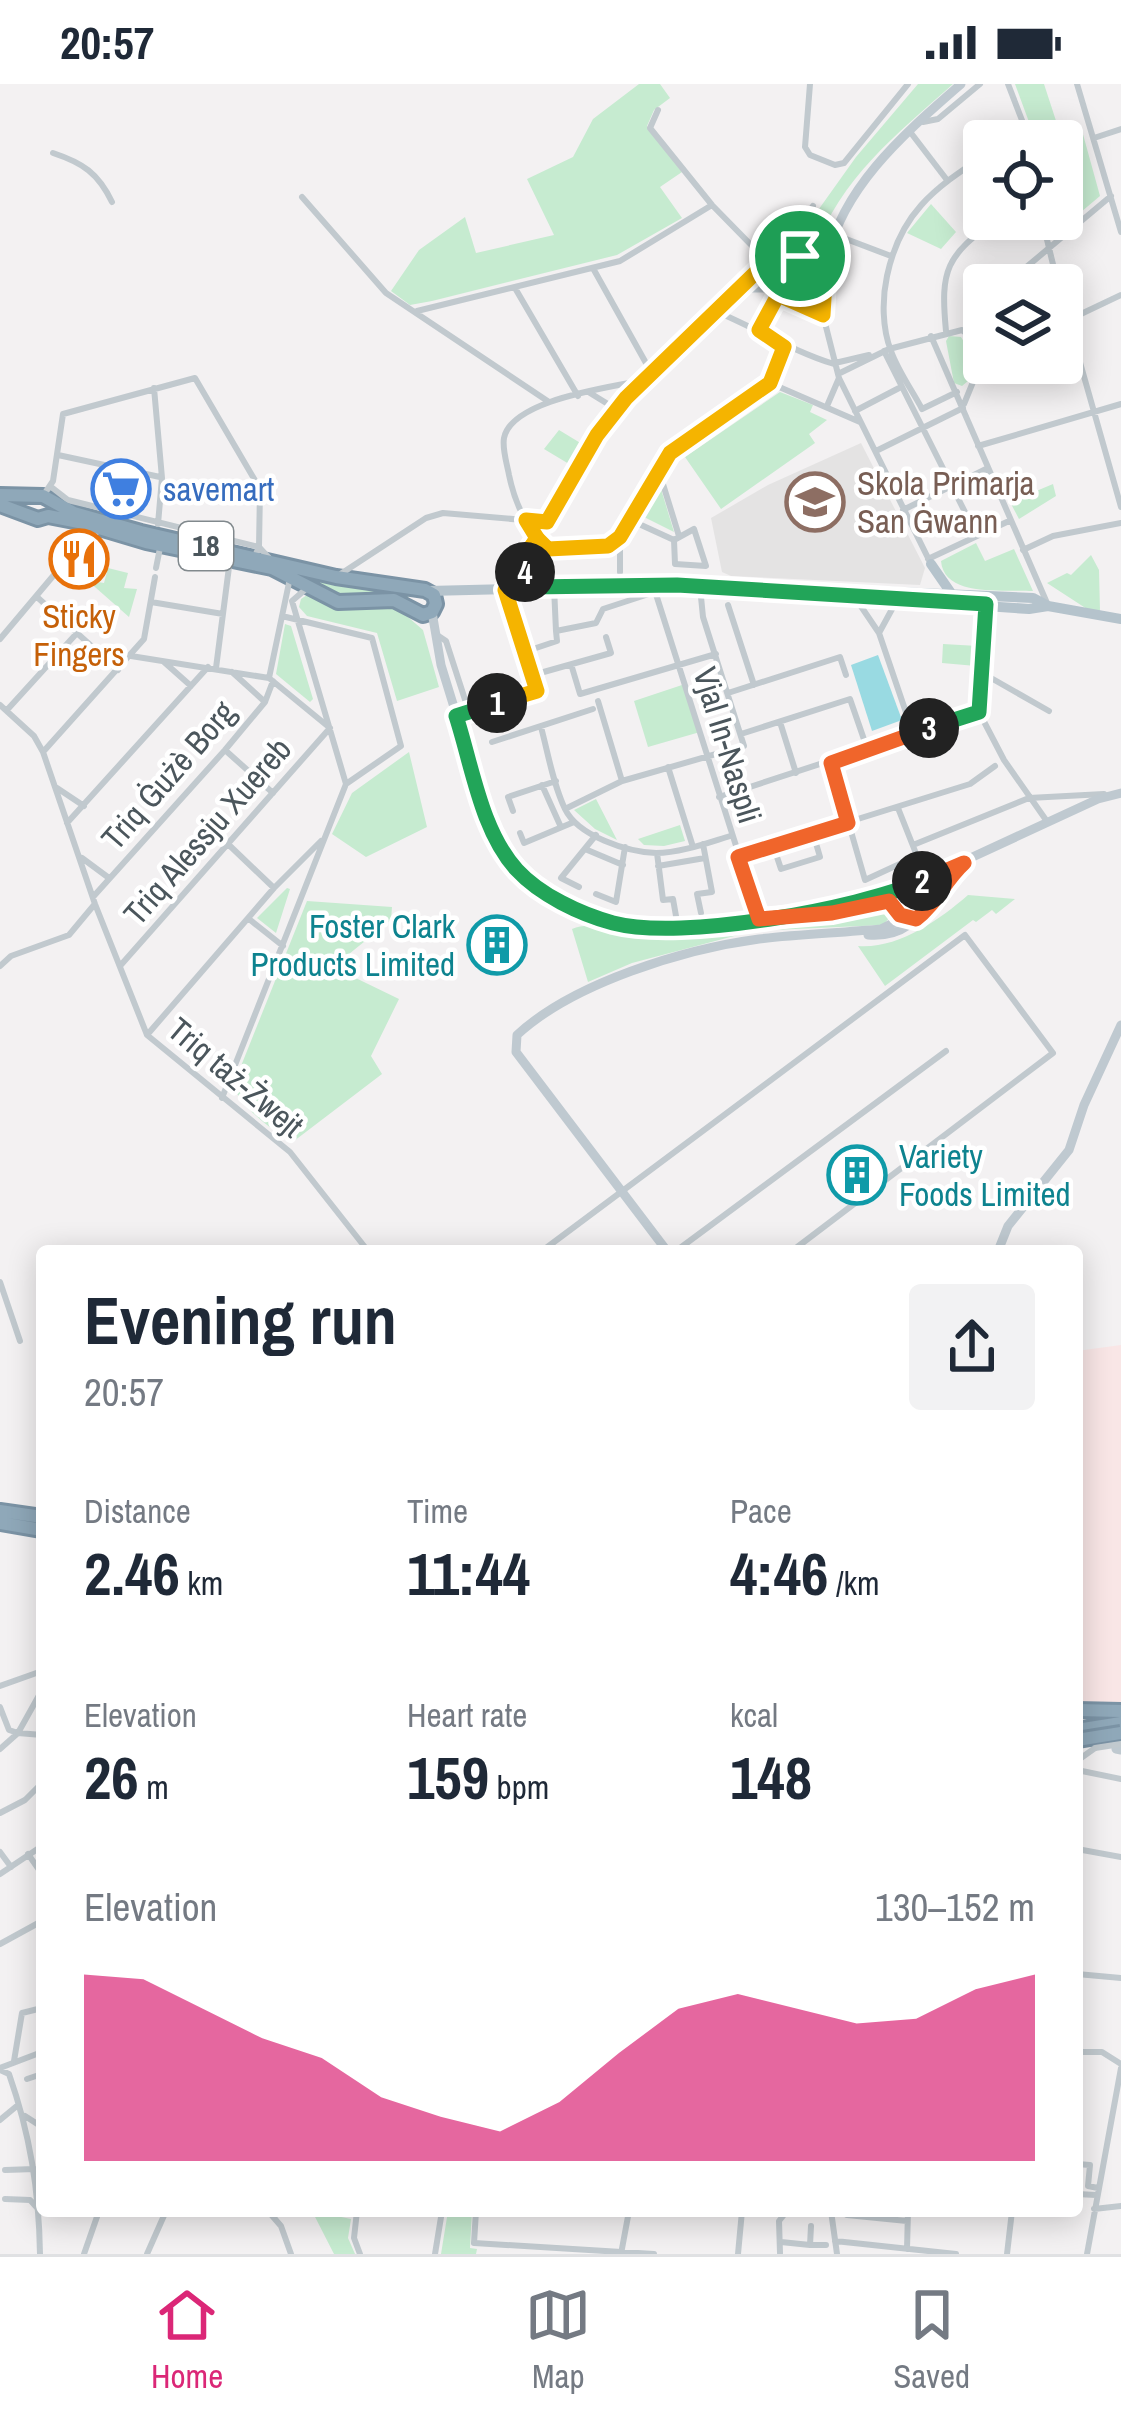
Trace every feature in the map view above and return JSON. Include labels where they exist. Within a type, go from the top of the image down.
[{"type":"highway","name":"18","points":[[0,495],[50,500],[140,532],[257,552],[336,577],[425,591]]},
{"type":"highway","name":"18","points":[[50,500],[79,522],[272,568],[338,602],[394,600],[425,610]]},
{"type":"highway","points":[[0,505],[32,515],[29,504],[50,500]]},
{"type":"highway","points":[[425,591],[435,598],[425,610],[412,597],[425,591]]},
{"type":"highway","points":[[0,1511],[36,1516]]},
{"type":"highway","points":[[0,1523],[36,1529]]},
{"type":"highway","points":[[1083,1710],[1121,1711]]},
{"type":"highway","points":[[1083,1729],[1121,1723]]},
{"type":"highway","points":[[1083,1739],[1121,1734]]},
{"type":"highway","points":[[1083,1747],[1121,1734]]},
{"type":"main road","points":[[505,590],[616,409],[778,251],[826,264],[832,234],[861,183],[961,84]]},
{"type":"main road","points":[[761,269],[766,289]]},
{"type":"main road","points":[[741,288],[766,289],[823,315]]},
{"type":"main road","points":[[528,551],[524,578],[530,587]]},
{"type":"main road","points":[[926,592],[931,582],[929,562]]},
{"type":"main road","points":[[929,562],[951,592]]},
{"type":"main road","name":"18","points":[[425,591],[700,587],[1029,609],[1048,606]]},
{"type":"main road","name":"18","points":[[425,610],[471,590]]},
{"type":"main road","name":"18","points":[[784,590],[951,592],[1033,598],[1048,606]]},
{"type":"main road","points":[[1048,606],[1121,619]]},
{"type":"main road","points":[[425,610],[491,827],[504,853],[519,873],[552,897],[616,924],[665,928],[847,910],[881,901],[1098,799],[1121,793]]},
{"type":"main road","points":[[838,933],[880,936],[901,930],[923,914],[944,881],[964,863]]},
{"type":"main road","points":[[818,912],[908,887],[925,896],[923,914]]},
{"type":"main road","points":[[662,1245],[516,1052],[517,1035],[531,1022],[620,976],[754,940],[880,929],[895,922],[896,908],[908,887]]},
{"type":"main road","points":[[881,901],[910,920],[923,914]]},
{"type":"main road","points":[[1000,1245],[1008,1226],[1069,1150],[1121,1025]]},
{"type":"street","points":[[810,84],[805,146],[809,155],[835,165],[844,163],[908,84]]},
{"type":"street","points":[[923,122],[938,119],[980,84]]},
{"type":"street","points":[[1008,84],[1020,120]]},
{"type":"street","points":[[1077,84],[1121,232]]},
{"type":"street","points":[[658,110],[650,128],[712,206],[757,251],[761,269]]},
{"type":"street","points":[[1094,138],[1121,129]]},
{"type":"street","points":[[910,133],[947,180]]},
{"type":"street","points":[[53,153],[85,164],[112,202]]},
{"type":"street","points":[[918,411],[887,350],[882,298],[900,232],[928,196],[963,170]]},
{"type":"street","points":[[1029,264],[1111,196]]},
{"type":"street","points":[[302,197],[386,293],[549,402]]},
{"type":"street","points":[[417,311],[620,261],[712,206]]},
{"type":"street","points":[[757,251],[778,251],[813,206]]},
{"type":"street","points":[[832,234],[891,256]]},
{"type":"street","points":[[946,332],[942,290],[952,259],[968,240]]},
{"type":"street","points":[[1046,240],[1052,264]]},
{"type":"street","points":[[826,264],[823,315],[838,376],[929,562],[1010,521]]},
{"type":"street","points":[[593,268],[646,376],[549,402],[520,417],[503,441],[514,500],[548,549],[608,546],[620,537]]},
{"type":"street","points":[[515,288],[578,396]]},
{"type":"street","points":[[759,330],[778,295]]},
{"type":"street","points":[[1083,313],[1121,295]]},
{"type":"street","points":[[715,311],[784,347],[834,364],[963,331]]},
{"type":"street","points":[[931,336],[1048,606]]},
{"type":"street","points":[[620,572],[620,537],[658,468],[670,453],[770,383],[784,347]]},
{"type":"street","points":[[827,406],[838,376],[887,350]]},
{"type":"street","points":[[887,350],[976,536]]},
{"type":"street","points":[[195,378],[260,489],[257,552],[50,500],[63,414],[154,388],[195,378]]},
{"type":"street","points":[[1083,380],[1121,507]]},
{"type":"street","points":[[770,383],[861,423]]},
{"type":"street","points":[[876,451],[963,408],[972,384]]},
{"type":"street","points":[[855,411],[902,387]]},
{"type":"street","points":[[154,388],[162,478],[158,524]]},
{"type":"street","points":[[609,388],[626,398]]},
{"type":"street","points":[[918,411],[957,392]]},
{"type":"street","points":[[590,393],[616,409]]},
{"type":"street","points":[[978,446],[1121,404]]},
{"type":"street","points":[[58,455],[162,478]]},
{"type":"street","points":[[628,519],[676,538],[694,529],[706,566],[675,564],[676,538],[658,468]]},
{"type":"street","points":[[903,510],[987,469]]},
{"type":"street","points":[[336,577],[426,518],[442,513],[547,522]]},
{"type":"street","points":[[79,522],[80,544]]},
{"type":"street","points":[[1023,550],[1053,536],[1121,523]]},
{"type":"street","points":[[0,639],[80,544],[101,529]]},
{"type":"street","points":[[43,752],[143,639],[160,545]]},
{"type":"street","points":[[67,823],[212,668],[230,567]]},
{"type":"street","name":"Triq Ġużè Borg","points":[[0,967],[11,956],[69,934],[110,878],[265,702],[290,578]]},
{"type":"street","points":[[524,652],[557,641],[554,586]]},
{"type":"street","points":[[565,809],[622,781],[744,746],[703,617],[700,587]]},
{"type":"street","points":[[307,588],[292,602],[346,784]]},
{"type":"street","points":[[556,631],[596,623],[603,609],[654,588]]},
{"type":"street","name":"Vjal In-Naspli","points":[[654,588],[759,919]]},
{"type":"street","points":[[456,716],[537,691],[505,590]]},
{"type":"street","points":[[854,596],[879,633],[913,733]]},
{"type":"street","points":[[38,597],[118,670]]},
{"type":"street","points":[[879,633],[898,598]]},
{"type":"street","points":[[151,602],[223,614]]},
{"type":"street","points":[[986,604],[979,712],[1049,825]]},
{"type":"street","points":[[728,605],[754,685]]},
{"type":"street","points":[[222,1098],[346,784],[401,746],[372,638],[283,616]]},
{"type":"street","points":[[3,708],[77,633]]},
{"type":"street","points":[[434,633],[446,641],[469,712]]},
{"type":"street","points":[[533,676],[610,652],[606,637]]},
{"type":"street","points":[[571,664],[580,694],[716,654]]},
{"type":"street","points":[[131,656],[271,679],[330,728]]},
{"type":"street","points":[[728,693],[840,657],[846,675]]},
{"type":"street","points":[[161,660],[191,686]]},
{"type":"street","points":[[229,670],[265,702]]},
{"type":"street","points":[[983,673],[1049,711]]},
{"type":"street","points":[[741,734],[850,699],[868,751]]},
{"type":"street","points":[[493,742],[596,705],[622,781]]},
{"type":"street","name":"Triq taż-Żwejt","points":[[3,708],[34,736],[43,752],[147,1035],[290,1152],[363,1245]]},
{"type":"street","points":[[719,797],[979,712]]},
{"type":"street","points":[[780,722],[796,773]]},
{"type":"street","points":[[541,727],[565,809],[574,822],[596,836],[625,848],[657,853],[731,836]]},
{"type":"street","name":"Triq Alessju Xuereb","points":[[120,965],[330,728]]},
{"type":"street","points":[[225,750],[273,793]]},
{"type":"street","points":[[831,763],[865,880],[916,856],[898,807]]},
{"type":"street","points":[[738,857],[970,784],[994,766]]},
{"type":"street","points":[[668,767],[705,858],[712,892],[697,894],[700,913]]},
{"type":"street","points":[[513,811],[508,797],[556,781]]},
{"type":"street","points":[[542,785],[561,826]]},
{"type":"street","points":[[54,786],[84,806]]},
{"type":"street","points":[[914,845],[1029,798],[1121,793]]},
{"type":"street","points":[[520,833],[524,843],[574,822]]},
{"type":"street","points":[[773,845],[781,869],[820,857],[813,833]]},
{"type":"street","points":[[579,887],[561,878],[596,836]]},
{"type":"street","points":[[147,1035],[274,888],[324,838]]},
{"type":"street","points":[[228,844],[274,888]]},
{"type":"street","points":[[596,894],[616,902],[625,848]]},
{"type":"street","points":[[585,849],[622,865]]},
{"type":"street","points":[[657,853],[663,900],[673,899],[676,916]]},
{"type":"street","points":[[79,856],[110,878]]},
{"type":"street","points":[[658,866],[705,858]]},
{"type":"street","points":[[249,919],[283,946]]},
{"type":"street","points":[[550,1245],[965,935],[1053,1054],[800,1245]]},
{"type":"street","points":[[684,1245],[946,1051]]},
{"type":"street","points":[[0,1282],[20,1341]]},
{"type":"street","points":[[0,1686],[36,1673]]},
{"type":"street","points":[[0,1749],[18,1733],[36,1701]]},
{"type":"street","points":[[0,1707],[9,1730],[36,1734]]},
{"type":"street","points":[[1083,1757],[1095,1748],[1119,1747]]},
{"type":"street","points":[[1083,1770],[1121,1779]]},
{"type":"street","points":[[0,1813],[36,1789]]},
{"type":"street","points":[[0,1874],[36,1849]]},
{"type":"street","points":[[1083,1850],[1121,1857]]},
{"type":"street","points":[[28,1854],[36,1865]]},
{"type":"street","points":[[0,1855],[11,1867]]},
{"type":"street","points":[[0,1944],[36,1924]]},
{"type":"street","points":[[1083,1975],[1121,1978]]},
{"type":"street","points":[[14,2061],[22,2013],[36,2010]]},
{"type":"street","points":[[1083,2052],[1102,2052],[1121,2067],[1087,2254]]},
{"type":"street","points":[[36,2054],[1,2066],[9,2074],[24,2115],[36,2176]]},
{"type":"street","points":[[27,2078],[36,2076]]},
{"type":"street","points":[[0,2120],[18,2105]]},
{"type":"street","points":[[24,2115],[36,2123]]},
{"type":"street","points":[[1083,2164],[1090,2164],[1088,2186],[1097,2191]]},
{"type":"street","points":[[5,2170],[35,2169]]},
{"type":"street","points":[[1083,2193],[1097,2191]]},
{"type":"street","points":[[5,2199],[30,2200],[36,2207]]},
{"type":"street","points":[[1094,2209],[1121,2206]]},
{"type":"street","points":[[40,2254],[41,2217]]},
{"type":"street","points":[[84,2254],[97,2217]]},
{"type":"street","points":[[147,2254],[163,2217]]},
{"type":"street","points":[[273,2217],[290,2254]]},
{"type":"street","points":[[357,2217],[354,2238],[360,2254]]},
{"type":"street","points":[[435,2254],[441,2217]]},
{"type":"street","points":[[476,2217],[474,2243],[654,2254]]},
{"type":"street","points":[[622,2253],[627,2217]]},
{"type":"street","points":[[738,2254],[741,2217]]},
{"type":"street","points":[[780,2253],[782,2217]]},
{"type":"street","points":[[831,2217],[831,2243],[837,2254]]},
{"type":"street","points":[[884,2217],[907,2222]]},
{"type":"street","points":[[907,2217],[907,2249]]},
{"type":"street","points":[[1007,2254],[1011,2217]]},
{"type":"street","points":[[810,2245],[812,2226]]},
{"type":"street","points":[[781,2242],[956,2254]]},
{"type":"shaded area","name":"Skola Primarja San Ġwann","points":[[861,443],[925,568],[920,585],[722,572],[711,518],[768,485]]},
{"type":"shaded area","points":[[1121,1345],[1121,1705],[1083,1703],[1083,1350]]},
{"type":"green space","points":[[639,84],[660,84],[670,98],[654,110],[647,126],[682,172],[660,187],[682,218],[617,255],[410,305],[391,291],[419,250],[465,217],[476,253],[554,235],[527,179],[573,157],[593,119]]},
{"type":"green space","points":[[918,84],[953,84],[891,139],[855,179],[815,251],[798,250],[794,244],[856,157]]},
{"type":"green space","points":[[1015,84],[1044,84],[1056,120],[1028,120]]},
{"type":"green space","points":[[1083,134],[1100,196],[1083,210]]},
{"type":"green space","points":[[931,204],[956,232],[941,249],[907,233]]},
{"type":"green space","points":[[949,336],[963,340],[962,386],[954,383]]},
{"type":"green space","points":[[780,392],[813,405],[810,412],[827,420],[809,434],[815,443],[721,509],[685,457]]},
{"type":"green space","points":[[559,430],[587,447],[574,467],[544,449]]},
{"type":"green space","points":[[658,479],[674,532],[638,514]]},
{"type":"green space","points":[[1053,484],[1056,496],[1019,519],[1010,502]]},
{"type":"green space","points":[[976,543],[985,561],[1014,549],[1033,591],[977,589],[953,581],[941,561]]},
{"type":"green space","points":[[1091,555],[1099,570],[1100,611],[1087,609],[1047,583],[1071,575]]},
{"type":"green space","points":[[108,568],[128,573],[124,588],[137,589],[129,617],[87,580],[104,583]]},
{"type":"green space","points":[[317,578],[410,593],[407,601],[343,595],[307,581]]},
{"type":"green space","points":[[307,595],[335,607],[392,606],[401,611],[423,630],[439,687],[397,701],[377,633],[307,616],[299,607]]},
{"type":"green space","points":[[285,624],[291,626],[313,699],[310,702],[276,674]]},
{"type":"green space","points":[[943,644],[978,646],[976,666],[942,663]]},
{"type":"green space","points":[[685,684],[700,732],[648,747],[634,701]]},
{"type":"green space","points":[[409,752],[427,827],[366,857],[332,834],[352,793]]},
{"type":"green space","points":[[596,799],[617,840],[574,810]]},
{"type":"green space","points":[[680,825],[685,841],[664,846],[644,845],[638,839]]},
{"type":"green space","points":[[290,889],[276,933],[257,918]]},
{"type":"green space","points":[[968,895],[1015,899],[996,914],[992,910],[973,920],[885,986],[858,946],[902,938]]},
{"type":"green space","points":[[307,901],[392,907],[391,920],[333,967],[399,999],[371,1056],[382,1074],[294,1141],[259,1118],[233,1086]]},
{"type":"green space","points":[[881,904],[891,916],[883,925],[753,931],[632,963],[588,982],[572,929],[595,926],[663,936],[719,933],[859,912]]},
{"type":"green space","points":[[315,2217],[351,2219],[348,2238],[355,2254],[334,2254]]},
{"type":"green space","points":[[447,2217],[472,2217],[470,2248],[477,2249],[476,2254],[441,2254]]},
{"type":"water","points":[[878,655],[902,720],[872,731],[851,665]]},
{"type":"place","name":"savemart","points":[[121,489]]},
{"type":"place","name":"Skola Primarja San Ġwann","points":[[815,502]]},
{"type":"place","name":"Sticky Fingers","points":[[79,559]]},
{"type":"place","name":"Foster Clark Products Limited","points":[[497,945]]},
{"type":"place","name":"Variety Foods Limited","points":[[857,1175]]},
{"type":"route","points":[[800,256],[781,248],[641,380],[597,435],[547,522],[526,520],[537,538],[528,551],[505,590],[537,691],[456,716],[491,827],[519,873],[552,897],[616,924],[665,928],[751,920],[818,912],[903,889],[964,863],[916,919],[900,915],[889,901],[832,913],[818,912],[759,919],[738,857],[848,823],[831,763],[979,712],[986,604],[677,585],[530,587],[524,578],[528,551],[537,538],[548,549],[608,546],[620,537],[670,453],[770,383],[784,347],[759,330],[778,295],[823,315],[826,264],[800,256]]}]
